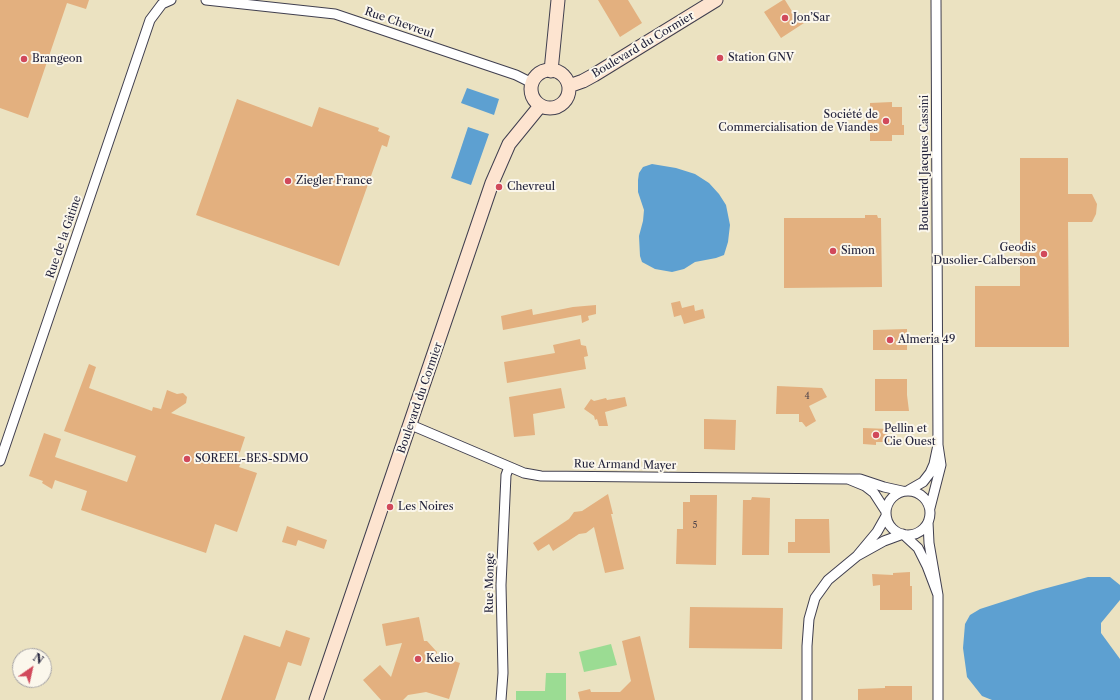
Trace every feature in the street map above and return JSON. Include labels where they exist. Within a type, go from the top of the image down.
[{"type":"street","name":"Rue de la Gâtine","points":[[0,461],[150,20],[162,4],[171,0]]},
{"type":"street","name":"Rue Chevreul","points":[[206,0],[335,14],[435,49],[516,75],[532,83]]},
{"type":"street","points":[[551,71],[558,0]]},
{"type":"street","name":"Boulevard du Cormier","points":[[568,86],[583,81],[594,75],[716,0]]},
{"type":"street","name":"Boulevard Jacques Cassini","points":[[930,508],[941,464],[938,445],[936,0]]},
{"type":"street","points":[[545,71],[551,71],[557,72],[562,76],[566,80],[568,86],[567,96],[561,105],[551,108],[540,106],[532,96],[531,89],[532,83],[540,74],[545,71]]},
{"type":"street","name":"Boulevard du Cormier","points":[[316,700],[500,164],[510,144],[540,106]]},
{"type":"street","name":"Rue Armand Mayer","points":[[411,425],[524,473],[541,476],[860,479],[884,487],[906,491]]},
{"type":"street","name":"Boulevard Jacques Cassini","points":[[906,491],[924,482],[934,464],[938,445]]},
{"type":"street","name":"Rue Monge","points":[[501,700],[503,673],[501,586],[506,475],[509,467]]},
{"type":"street","name":"Rue Armand Mayer","points":[[848,480],[865,486],[874,492],[886,513]]},
{"type":"street","points":[[857,556],[877,532],[891,498],[906,491],[916,492],[927,501],[930,508],[928,522],[924,528],[918,533],[911,535],[897,532],[891,528],[886,513]]},
{"type":"street","points":[[928,522],[929,543],[938,595],[938,700]]},
{"type":"street","points":[[807,700],[807,646],[809,620],[815,598],[828,580],[857,556],[884,541],[903,534]]},
{"type":"street","points":[[903,534],[918,548],[927,566],[938,595]]},
{"type":"green space","points":[[611,644],[617,665],[584,672],[579,652]]},
{"type":"green space","points":[[546,673],[566,673],[566,700],[516,700],[516,691],[545,691]]},
{"type":"water","points":[[467,88],[499,99],[494,115],[461,103]]},
{"type":"water","points":[[468,127],[489,134],[471,185],[451,178]]},
{"type":"water","points":[[652,164],[676,168],[695,174],[709,183],[719,194],[726,205],[730,225],[728,242],[724,255],[695,262],[684,269],[672,272],[655,269],[642,262],[640,256],[639,236],[644,210],[638,192],[638,180],[639,173],[643,167]]},
{"type":"water","points":[[1088,577],[1110,577],[1120,585],[1120,600],[1101,623],[1101,633],[1120,659],[1120,700],[992,700],[982,696],[967,677],[963,648],[965,624],[970,615],[980,609],[1036,591]]},
{"type":"building","name":"Brangeon","points":[[0,0],[89,0],[86,9],[67,3],[28,118],[0,108]]},
{"type":"building","points":[[598,0],[628,0],[642,23],[620,37]]},
{"type":"building","name":"Jon’Sar","points":[[785,0],[793,13],[797,11],[804,23],[781,38],[764,12]]},
{"type":"building","name":"Ziegler France","points":[[237,99],[312,127],[319,107],[379,128],[378,131],[390,136],[387,147],[382,145],[339,266],[196,215]]},
{"type":"building","name":"Société de Commercialisation de Viandes","points":[[892,102],[892,107],[902,107],[902,125],[904,125],[904,135],[892,135],[892,141],[870,141],[870,126],[867,126],[867,110],[870,110],[870,103]]},
{"type":"building","name":"Geodis Dusolier-Calberson","points":[[1020,158],[1068,158],[1068,194],[1092,194],[1097,204],[1096,214],[1092,222],[1068,222],[1069,347],[975,347],[975,286],[1020,286]]},
{"type":"building","name":"Simon","points":[[865,215],[877,215],[878,218],[881,218],[882,287],[784,288],[784,218],[865,218]]},
{"type":"building","points":[[680,301],[682,308],[694,305],[695,311],[703,309],[705,318],[684,324],[681,315],[674,317],[671,303]]},
{"type":"building","points":[[596,305],[596,314],[588,316],[589,320],[582,323],[581,315],[503,330],[501,316],[532,309],[533,315],[573,307]]},
{"type":"building","points":[[907,329],[907,350],[873,350],[873,330]]},
{"type":"building","points":[[580,339],[581,345],[586,346],[588,356],[584,357],[586,369],[507,383],[504,362],[555,353],[553,345]]},
{"type":"building","name":"SOREEL-BES-SDMO","points":[[89,364],[96,367],[89,388],[152,411],[153,407],[161,409],[167,390],[177,394],[183,393],[187,397],[186,403],[171,413],[245,437],[238,458],[242,460],[239,467],[257,473],[237,532],[215,524],[206,553],[81,510],[87,491],[55,480],[52,489],[42,483],[43,481],[29,476],[44,433],[61,439],[55,457],[127,482],[136,456],[64,431]]},
{"type":"building","points":[[875,379],[907,379],[909,411],[875,411]]},
{"type":"building","points":[[777,386],[822,388],[827,397],[809,406],[816,421],[806,427],[802,422],[799,422],[799,414],[776,414]]},
{"type":"building","points":[[561,388],[565,408],[533,414],[535,435],[514,437],[509,397]]},
{"type":"building","points":[[625,397],[627,406],[605,412],[608,426],[599,426],[597,419],[595,420],[594,416],[584,409],[591,399],[594,401],[606,398],[607,400]]},
{"type":"building","points":[[704,419],[736,420],[735,450],[704,449]]},
{"type":"building","name":"Pellin et Cie Ouest","points":[[863,428],[889,429],[889,442],[876,442],[876,445],[863,444]]},
{"type":"building","points":[[608,494],[613,514],[611,514],[624,569],[605,573],[594,527],[586,533],[579,534],[553,551],[549,544],[538,551],[533,543],[569,519],[574,512],[582,511]]},
{"type":"building","points":[[690,495],[717,495],[716,565],[676,564],[677,529],[683,529],[683,502],[690,502]]},
{"type":"building","points":[[752,497],[770,498],[769,555],[742,555],[743,500],[751,500]]},
{"type":"building","points":[[795,519],[829,519],[830,553],[788,553],[788,542],[795,542]]},
{"type":"building","points":[[287,526],[327,540],[324,549],[298,540],[296,546],[282,542]]},
{"type":"building","points":[[910,572],[910,586],[912,586],[912,610],[880,610],[880,585],[873,586],[872,574],[893,575],[893,573]]},
{"type":"building","points":[[690,607],[783,608],[782,649],[689,648]]},
{"type":"building","name":"Kelio","points":[[419,617],[424,641],[427,641],[437,652],[436,655],[460,663],[449,699],[426,692],[408,695],[403,700],[381,700],[363,680],[380,665],[391,677],[402,643],[386,646],[382,624]]},
{"type":"building","points":[[286,630],[310,638],[301,666],[288,662],[275,700],[221,700],[244,635],[280,647]]},
{"type":"building","points":[[640,636],[655,700],[580,700],[578,692],[590,689],[591,692],[620,692],[631,681],[622,641]]},
{"type":"building","points":[[885,686],[912,686],[912,700],[858,700],[858,689],[885,688]]},
{"type":"place","name":"Jon’Sar","points":[[785,18]]},
{"type":"place","name":"Station GNV","points":[[720,58]]},
{"type":"place","name":"Brangeon","points":[[24,59]]},
{"type":"place","name":"Société de Commercialisation de Viandes","points":[[886,121]]},
{"type":"place","name":"Ziegler France","points":[[288,181]]},
{"type":"place","name":"Chevreul","points":[[499,187]]},
{"type":"place","name":"Simon","points":[[833,251]]},
{"type":"place","name":"Geodis Dusolier-Calberson","points":[[1044,254]]},
{"type":"place","name":"Almeria 49","points":[[890,340]]},
{"type":"place","name":"Pellin et Cie Ouest","points":[[876,435]]},
{"type":"place","name":"SOREEL-BES-SDMO","points":[[187,459]]},
{"type":"place","name":"Les Noires","points":[[390,507]]},
{"type":"place","name":"Kelio","points":[[418,659]]}]
